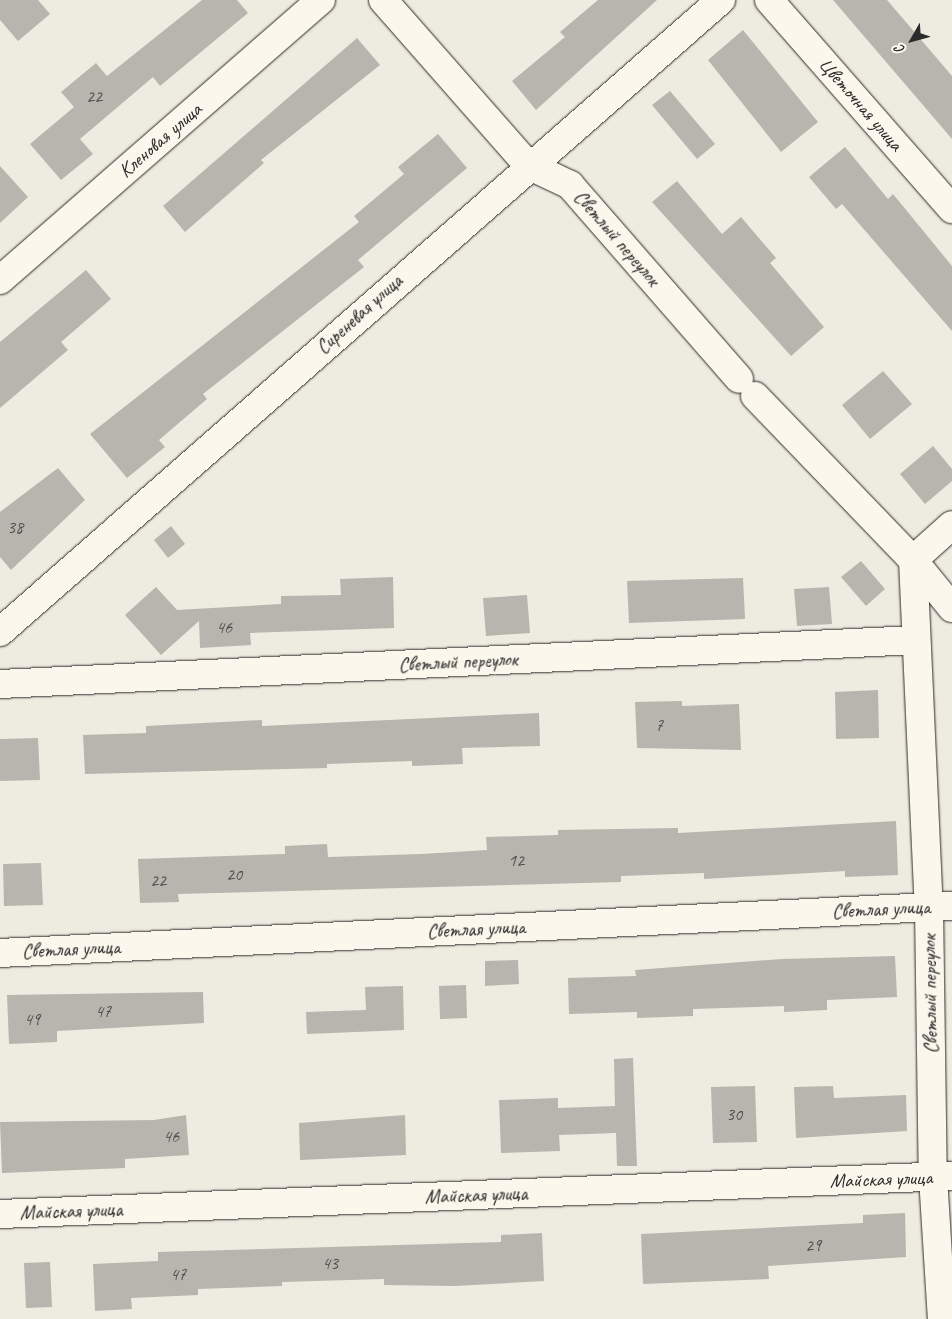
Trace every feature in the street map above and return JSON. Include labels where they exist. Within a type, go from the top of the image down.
[{"type":"street","name":"Кленовая улица","points":[[0,280],[321,0]]},
{"type":"street","name":"Светлый переулок","points":[[383,0],[528,165],[570,185],[747,388],[913,560],[916,640],[941,906],[942,1319]]},
{"type":"street","name":"Сиреневая улица","points":[[0,632],[528,165],[721,0]]},
{"type":"street","name":"Цветочная улица","points":[[769,0],[952,209]]},
{"type":"street","points":[[952,525],[913,560],[952,608]]},
{"type":"street","name":"Светлый переулок","points":[[0,684],[916,640]]},
{"type":"street","name":"Светлая улица","points":[[0,953],[941,906]]},
{"type":"street","name":"Майская улица","points":[[0,1214],[942,1176]]},
{"type":"building","points":[[0,0],[38,0],[50,14],[18,41],[0,20]]},
{"type":"building","points":[[202,0],[237,0],[248,13],[160,86],[153,77],[80,139],[93,154],[61,180],[30,144],[74,107],[61,92],[96,63],[107,76]]},
{"type":"building","points":[[598,0],[657,0],[536,110],[512,81],[565,37],[560,32]]},
{"type":"building","points":[[833,0],[887,0],[929,49],[952,76],[952,139]]},
{"type":"building","points":[[743,30],[818,122],[781,152],[708,60]]},
{"type":"building","points":[[357,38],[380,65],[261,160],[264,163],[185,232],[163,206]]},
{"type":"building","points":[[670,91],[715,144],[697,159],[652,105]]},
{"type":"building","points":[[438,134],[467,168],[358,260],[364,267],[203,394],[207,399],[159,440],[165,447],[127,478],[90,434],[359,222],[354,216],[404,174],[398,167]]},
{"type":"building","points":[[845,147],[888,199],[893,194],[952,266],[952,331],[842,204],[836,209],[809,177]]},
{"type":"building","points":[[0,166],[28,197],[0,223]]},
{"type":"building","points":[[677,181],[722,234],[741,217],[776,258],[770,263],[824,327],[791,356],[652,202]]},
{"type":"building","points":[[86,270],[111,299],[61,342],[68,350],[0,408],[0,342]]},
{"type":"building","points":[[883,371],[912,404],[870,439],[842,405]]},
{"type":"building","points":[[933,446],[952,469],[952,481],[925,504],[900,474]]},
{"type":"building","points":[[58,468],[85,500],[11,570],[0,557],[0,512]]},
{"type":"building","points":[[171,526],[185,544],[168,558],[154,540]]},
{"type":"building","points":[[861,561],[885,589],[866,606],[841,577]]},
{"type":"building","points":[[393,577],[394,628],[250,633],[251,645],[200,648],[199,621],[161,655],[125,615],[156,587],[177,610],[281,604],[281,596],[341,595],[340,579]]},
{"type":"building","points":[[743,578],[745,619],[629,623],[627,581]]},
{"type":"building","points":[[829,587],[832,624],[797,626],[794,589]]},
{"type":"building","points":[[527,595],[530,633],[486,636],[483,598]]},
{"type":"building","points":[[878,690],[879,738],[836,739],[835,692]]},
{"type":"building","points":[[682,701],[682,706],[739,704],[741,750],[637,748],[635,702]]},
{"type":"building","points":[[539,713],[540,746],[462,748],[463,764],[412,766],[412,761],[327,764],[327,768],[85,774],[83,735],[146,733],[146,726],[262,720],[262,726]]},
{"type":"building","points":[[38,738],[40,780],[0,781],[0,739]]},
{"type":"building","points":[[896,821],[898,875],[845,877],[845,871],[704,879],[704,873],[621,876],[621,882],[178,894],[179,902],[140,903],[138,859],[285,854],[285,846],[327,844],[328,857],[422,854],[487,850],[486,837],[558,835],[558,830],[678,828],[678,833]]},
{"type":"building","points":[[41,863],[43,905],[4,906],[3,864]]},
{"type":"building","points":[[895,956],[897,997],[827,1000],[827,1010],[784,1012],[784,1006],[693,1009],[693,1016],[637,1018],[637,1012],[569,1014],[568,978],[636,976],[635,970],[782,959]]},
{"type":"building","points":[[518,960],[519,984],[485,986],[485,961]]},
{"type":"building","points":[[466,985],[467,1018],[440,1019],[439,986]]},
{"type":"building","points":[[403,986],[404,1030],[307,1034],[306,1012],[366,1010],[365,987]]},
{"type":"building","points":[[203,992],[204,1023],[57,1031],[57,1042],[9,1044],[7,995]]},
{"type":"building","points":[[633,1058],[637,1166],[617,1166],[616,1133],[559,1135],[560,1151],[501,1153],[499,1100],[558,1098],[558,1108],[615,1106],[614,1059]]},
{"type":"building","points":[[755,1086],[757,1142],[713,1143],[711,1087]]},
{"type":"building","points":[[833,1086],[834,1098],[906,1095],[907,1131],[796,1138],[794,1087]]},
{"type":"building","points":[[186,1115],[189,1155],[125,1159],[125,1168],[2,1173],[0,1122],[154,1120]]},
{"type":"building","points":[[405,1115],[406,1155],[300,1160],[299,1123]]},
{"type":"building","points":[[905,1213],[906,1257],[768,1266],[769,1279],[643,1284],[641,1234],[863,1223],[863,1215]]},
{"type":"building","points":[[542,1233],[544,1281],[455,1286],[384,1285],[384,1279],[282,1282],[282,1286],[198,1289],[198,1295],[131,1298],[132,1309],[95,1311],[93,1264],[158,1261],[158,1252],[501,1242],[501,1235]]},
{"type":"building","points":[[50,1262],[52,1307],[26,1308],[24,1263]]}]
